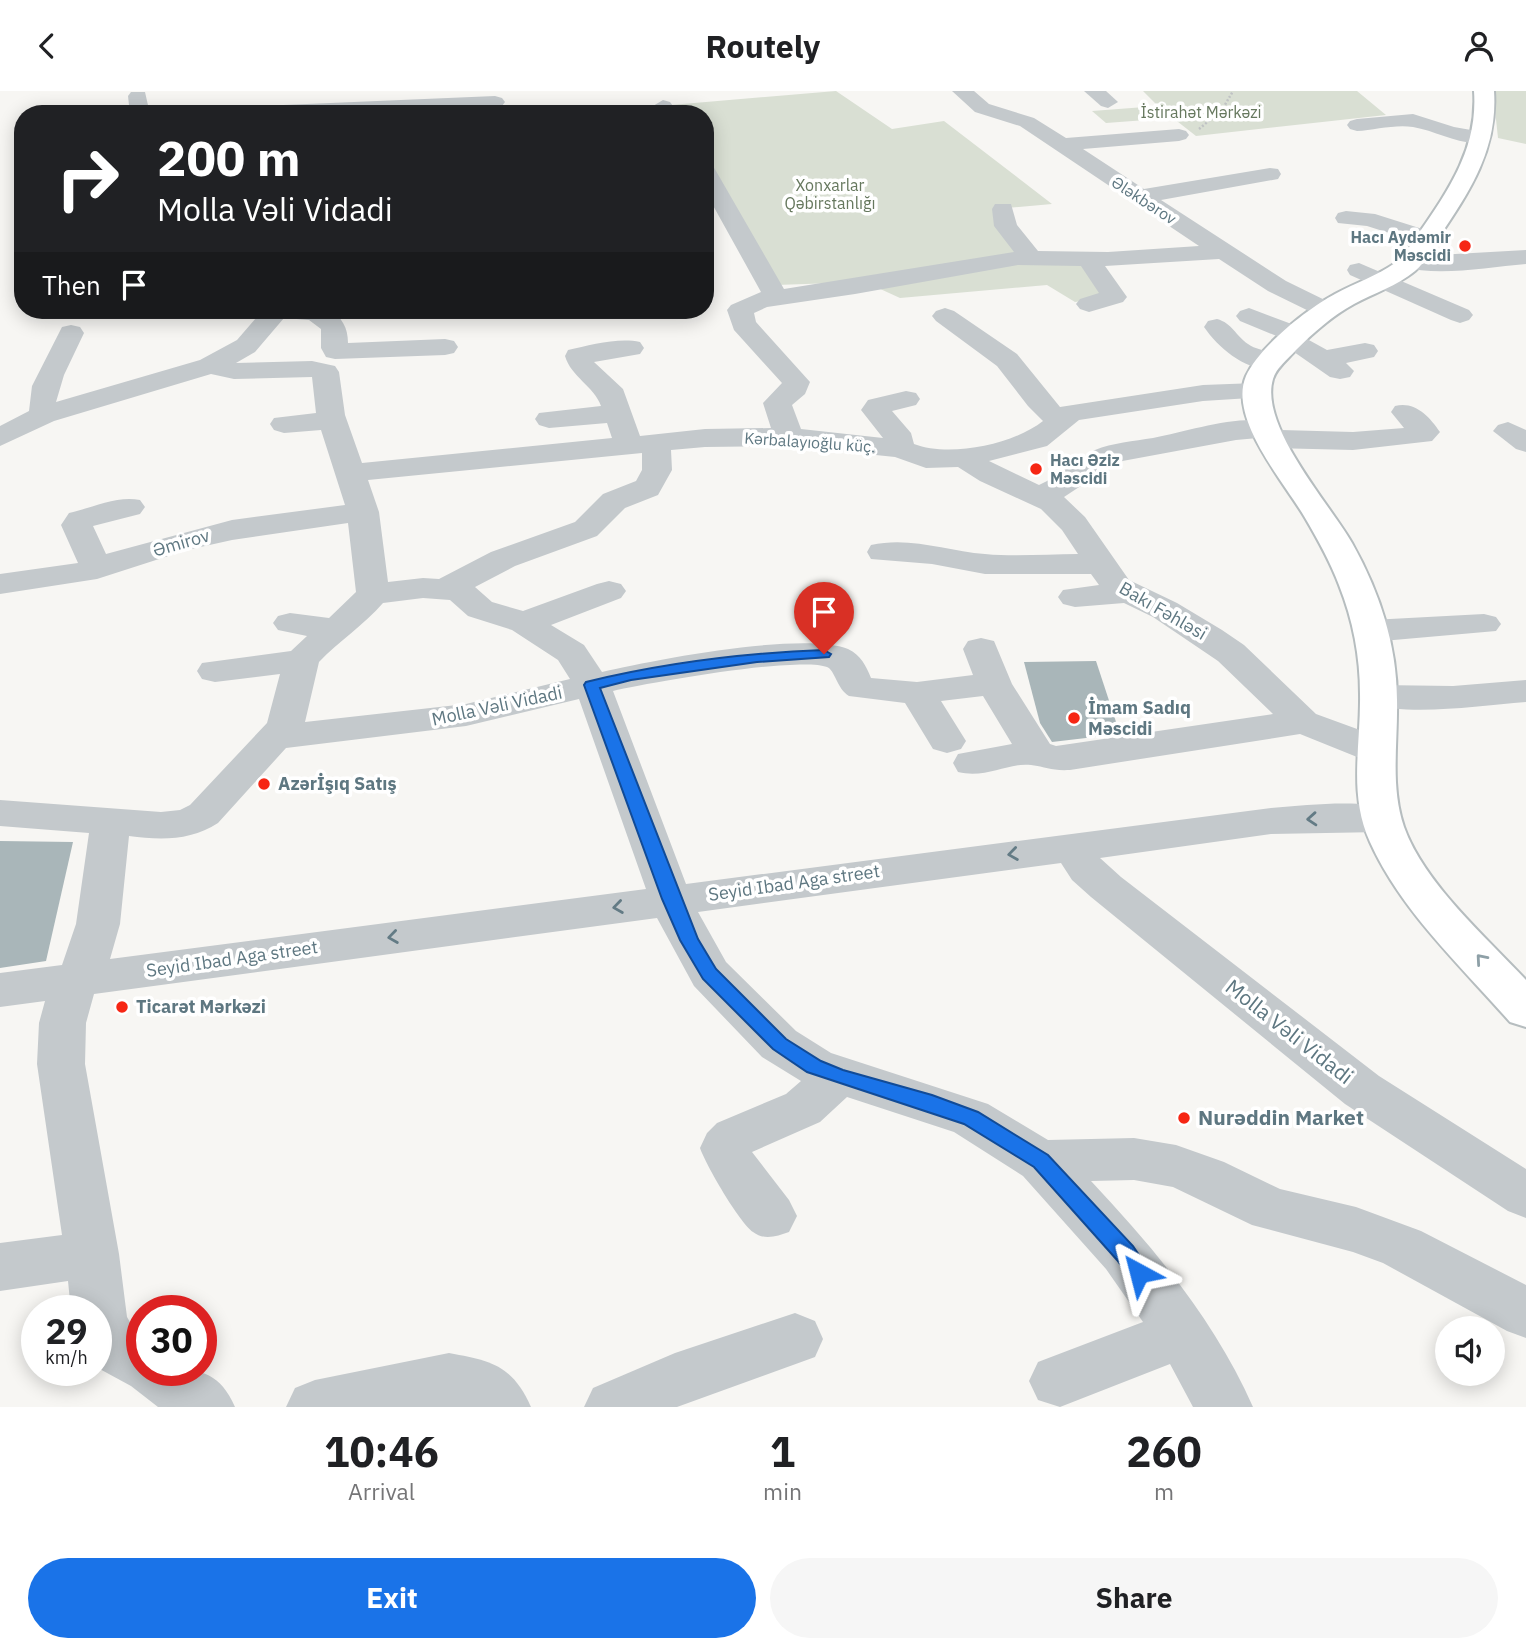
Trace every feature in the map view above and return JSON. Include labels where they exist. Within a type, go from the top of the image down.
[{"type":"main road","points":[[1484,91],[1485,111],[1478,145],[1458,192],[1411,262],[1371,275],[1326,310],[1285,347],[1258,380],[1256,391],[1257,402],[1269,434],[1343,557],[1358,590],[1371,631],[1379,696],[1377,796],[1381,819],[1391,843],[1420,888],[1526,1010]]},
{"type":"street","name":"Ələkbərov","points":[[962,91],[982,108],[1027,122],[1277,286],[1326,310]]},
{"type":"street","points":[[424,105],[495,102]]},
{"type":"street","points":[[1357,125],[1413,120],[1478,145]]},
{"type":"street","points":[[1061,145],[1179,135]]},
{"type":"street","points":[[1127,139],[1163,160]]},
{"type":"street","points":[[1427,146],[1478,145]]},
{"type":"street","points":[[1139,197],[1270,174]]},
{"type":"street","points":[[714,187],[776,297]]},
{"type":"street","points":[[1003,209],[1006,226],[1030,257]]},
{"type":"street","points":[[1346,218],[1362,216],[1397,231],[1427,237]]},
{"type":"street","points":[[789,437],[777,404],[795,388],[796,382],[740,318],[740,310],[745,305],[776,297],[1030,257],[1088,259],[1224,251]]},
{"type":"street","points":[[1411,262],[1453,263],[1526,257]]},
{"type":"street","points":[[1088,259],[1114,297],[1089,304]]},
{"type":"street","points":[[1371,275],[1460,315]]},
{"type":"street","points":[[945,316],[1003,357],[1018,371],[1044,410],[1061,419]]},
{"type":"street","points":[[1249,316],[1285,347]]},
{"type":"street","points":[[8,443],[39,417],[209,366],[246,346],[269,319]]},
{"type":"street","points":[[327,319],[335,329],[335,351],[445,347]]},
{"type":"street","points":[[1217,327],[1239,350],[1303,346],[1331,365],[1365,351]]},
{"type":"street","points":[[39,417],[43,393],[71,333]]},
{"type":"street","points":[[448,589],[503,559],[586,529],[614,501],[646,488],[654,479],[657,470],[642,443],[618,413],[609,390],[595,380],[578,359],[578,356],[631,348]]},
{"type":"street","points":[[209,366],[234,371],[319,369],[325,372],[332,420],[363,512],[373,594]]},
{"type":"street","name":"Kərbalayıoğlu küç.","points":[[350,473],[705,438],[789,437],[901,449],[926,459],[964,458],[1037,440],[1070,413],[1203,393],[1256,391]]},
{"type":"street","points":[[901,449],[896,433],[875,410],[878,406],[906,399]]},
{"type":"street","points":[[0,410],[39,417]]},
{"type":"street","points":[[1094,473],[1092,461],[1133,448],[1236,431],[1353,441],[1422,435],[1425,432],[1405,412]]},
{"type":"street","points":[[549,419],[618,413]]},
{"type":"street","points":[[284,424],[332,420]]},
{"type":"street","points":[[1037,440],[1094,473]]},
{"type":"street","name":"Bakı Fəhləsi","points":[[964,458],[999,479],[1042,495],[1052,502],[1074,524],[1117,587],[1165,610],[1210,637],[1231,653],[1303,722],[1376,750]]},
{"type":"street","points":[[1042,495],[1081,475],[1094,473]]},
{"type":"street","points":[[97,569],[77,525],[80,520],[129,507]]},
{"type":"street","name":"Əmirov","points":[[0,584],[97,569],[199,537],[363,512]]},
{"type":"street","points":[[883,552],[932,554],[985,564],[1100,564]]},
{"type":"street","points":[[215,671],[336,629],[355,614],[373,594],[423,588],[459,591],[480,609],[524,623],[571,653],[592,685],[671,899],[689,940],[710,974],[779,1044],[814,1066],[971,1118],[1041,1161],[1125,1253],[1183,1333],[1224,1407]]},
{"type":"street","points":[[524,623],[609,591]]},
{"type":"street","points":[[1075,597],[1125,593]]},
{"type":"street","points":[[1371,631],[1484,624]]},
{"type":"street","points":[[0,813],[177,826],[192,823],[278,737],[285,726],[291,710],[296,674],[296,642]]},
{"type":"street","points":[[982,649],[994,684],[1036,752]]},
{"type":"street","name":"Molla Vəli Vidadi","points":[[278,737],[466,715],[592,685],[757,657],[810,654],[836,657],[847,664],[855,684],[862,688],[917,693],[994,684]]},
{"type":"street","points":[[917,693],[959,752],[1036,752],[1051,759],[1303,722]]},
{"type":"street","points":[[1379,696],[1521,697]]},
{"type":"street","name":"Seyid Ibad Aga street","points":[[0,990],[1271,821],[1381,819]]},
{"type":"street","points":[[113,821],[108,836],[98,924],[81,979],[65,1011],[61,1064],[92,1254],[100,1323],[114,1347],[126,1354]]},
{"type":"street","name":"Molla Vəli Vidadi","points":[[1071,846],[1087,870],[1107,887],[1362,1090],[1526,1196]]},
{"type":"street","points":[[771,1216],[730,1161],[725,1148],[735,1137],[803,1108],[839,1076]]},
{"type":"street","points":[[1041,1161],[1134,1159],[1177,1165],[1270,1209],[1356,1230],[1402,1247],[1526,1314]]},
{"type":"street","points":[[0,1267],[92,1254]]},
{"type":"street","points":[[1058,1381],[1183,1333]]},
{"type":"street","points":[[613,1407],[675,1380],[795,1339]]},
{"type":"street","points":[[315,1407],[449,1380],[483,1386],[502,1407]]},
{"type":"street","points":[[175,1386],[206,1407]]},
{"type":"path","points":[[1179,135],[1197,130],[1222,110],[1233,91]]},
{"type":"green space","name":"Xonxarlar Qəbirstanlığı","points":[[836,91],[892,129],[944,121],[1052,204],[995,209],[1025,260],[1087,263],[1109,297],[1075,302],[1047,285],[900,298],[865,282],[776,285],[714,173],[714,105],[671,105]]},
{"type":"green space","name":"İstirahət Mərkəzi","points":[[1143,91],[1357,91],[1386,115],[1196,136],[1173,118],[1106,123],[1092,111],[1158,106]]},
{"type":"green space","points":[[1493,91],[1526,91],[1526,144],[1498,138]]},
{"type":"building","points":[[1096,661],[1120,734],[1052,742],[1040,723],[1024,662]]},
{"type":"building","points":[[0,841],[73,842],[46,961],[0,968]]},
{"type":"place","name":"Hacı Aydəmir Məscidi","points":[[1465,246]]},
{"type":"place","name":"Hacı Əziz Məscidi","points":[[1036,469]]},
{"type":"place","name":"İmam Sadıq Məscidi","points":[[1074,718]]},
{"type":"place","name":"Azərİşıq Satış","points":[[264,784]]},
{"type":"place","name":"Ticarət Mərkəzi","points":[[122,1007]]},
{"type":"place","name":"Nurəddin Market","points":[[1184,1118]]},
{"type":"route","points":[[824,654],[757,657],[631,675],[592,685],[671,899],[689,940],[710,974],[779,1044],[814,1066],[971,1118],[1041,1161],[1125,1253],[1139,1273]]}]
